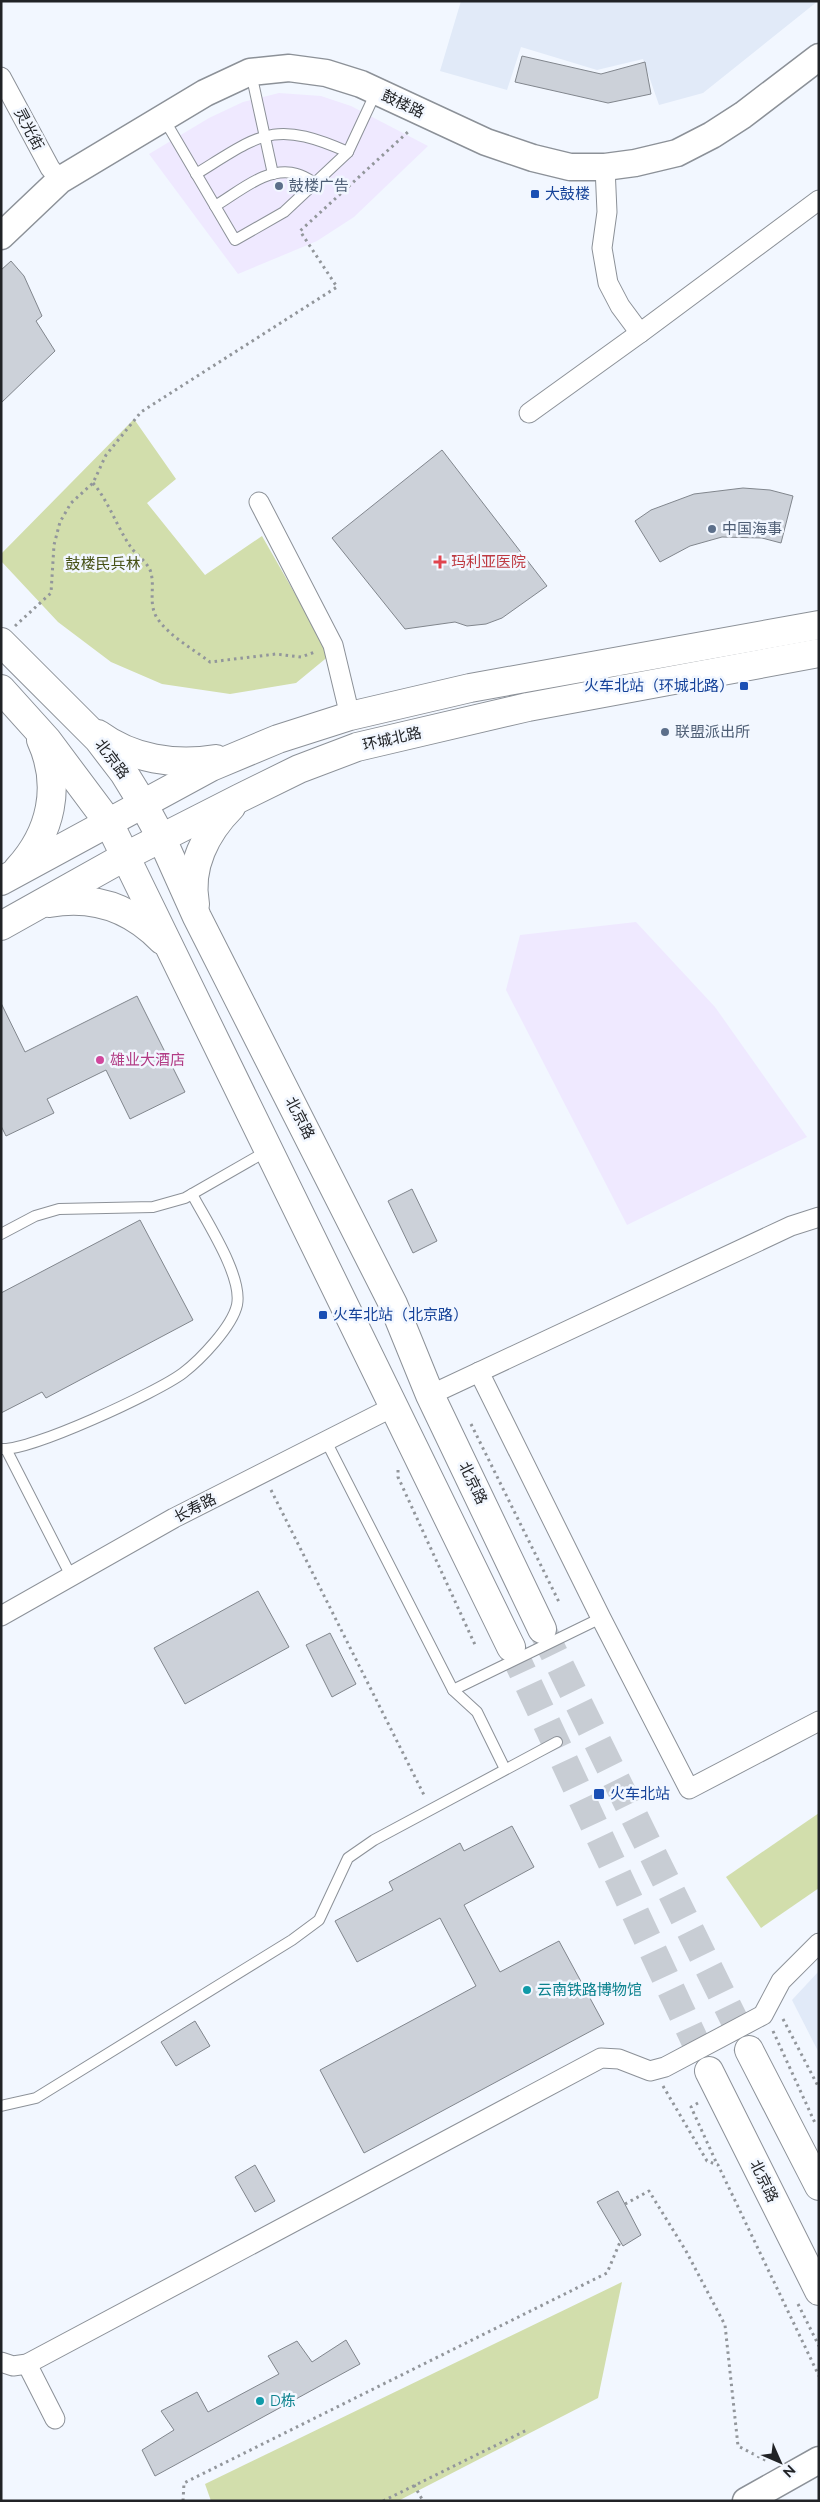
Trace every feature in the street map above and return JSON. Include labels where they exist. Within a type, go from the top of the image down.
[{"type":"main road","name":"鼓楼路","points":[[1,215],[55,174],[198,80],[246,58],[290,52],[330,58],[366,70],[492,128],[537,144],[572,152],[599,154],[672,139],[704,123],[734,103],[819,37]]},
{"type":"main road","name":"鼓楼路","points":[[1,236],[55,174],[163,118],[205,93],[250,72],[289,68],[326,73],[376,91],[486,142],[533,158],[570,167],[605,167],[635,163],[677,153],[712,136],[743,115],[819,57]]},
{"type":"main road","points":[[3,880],[211,767],[278,739],[350,716],[470,688],[819,625]]},
{"type":"main road","name":"北京路","points":[[5,638],[124,772],[162,839],[197,917],[394,1304],[430,1395],[542,1629]]},
{"type":"main road","name":"环城北路","points":[[1,926],[126,856],[240,798],[299,769],[357,747],[528,707],[819,653]]},
{"type":"main road","points":[[1,689],[29,719],[70,769],[109,824],[511,1647]]},
{"type":"main road","points":[[72,712],[105,739],[140,756],[180,763],[201,762],[247,752]]},
{"type":"main road","points":[[3,880],[16,870],[44,832],[52,800],[50,766],[45,750],[29,719]]},
{"type":"main road","points":[[197,917],[194,882],[202,848],[218,821],[240,798]]},
{"type":"main road","points":[[34,908],[66,900],[90,901],[114,906],[141,921],[168,947]]},
{"type":"main road","points":[[749,2050],[819,2186]]},
{"type":"main road","name":"北京路","points":[[709,2071],[819,2291]]},
{"type":"main road","points":[[746,2501],[819,2460]]},
{"type":"street","name":"灵光街","points":[[1,77],[55,174]]},
{"type":"street","points":[[605,167],[607,212],[602,248],[608,283],[620,306],[640,333]]},
{"type":"street","points":[[529,413],[819,200]]},
{"type":"street","points":[[259,502],[333,645],[350,716]]},
{"type":"street","points":[[430,1395],[791,1226],[819,1217]]},
{"type":"street","points":[[480,1372],[601,1618],[689,1789],[819,1721]]},
{"type":"street","name":"长寿路","points":[[1,1616],[174,1518],[393,1407]]},
{"type":"street","points":[[1,2362],[13,2366],[27,2364],[601,2058],[619,2059],[650,2071],[665,2067],[763,2014],[782,1981],[819,1943]]},
{"type":"street","points":[[27,2364],[55,2419]]},
{"type":"lane","points":[[250,72],[273,174]]},
{"type":"lane","points":[[163,118],[235,240],[284,212],[348,152],[376,91]]},
{"type":"lane","points":[[196,174],[254,138],[264,136],[295,133],[319,139],[348,152]]},
{"type":"lane","points":[[215,206],[261,177],[273,174],[297,174],[315,182]]},
{"type":"lane","points":[[1,1234],[35,1216],[59,1209],[154,1207],[185,1198],[268,1151]]},
{"type":"lane","points":[[71,1576],[4,1449],[26,1446],[103,1415],[181,1375],[197,1362],[230,1321],[237,1306],[238,1289],[229,1266],[192,1194]]},
{"type":"lane","points":[[326,1441],[453,1690],[477,1712],[505,1769]]},
{"type":"lane","points":[[453,1690],[601,1618]]},
{"type":"lane","points":[[1,2106],[36,2098],[292,1940],[319,1920],[348,1858],[374,1840],[557,1742]]},
{"type":"path","points":[[5,638],[51,593],[54,545],[60,522],[72,503],[93,483],[106,455],[141,412],[337,287],[300,231],[426,115]]},
{"type":"path","points":[[93,483],[106,499],[118,527],[151,571],[152,601],[156,616],[181,640],[210,662],[276,654],[301,657],[333,645]]},
{"type":"path","points":[[263,1473],[431,1809]]},
{"type":"path","points":[[768,2005],[781,2014],[819,2088]]},
{"type":"path","points":[[773,2029],[819,2130]]},
{"type":"path","points":[[650,2071],[665,2088],[707,2162],[718,2165]]},
{"type":"path","points":[[699,2102],[691,2107],[819,2376]]},
{"type":"path","points":[[625,2204],[649,2191],[686,2251],[725,2325],[738,2446],[767,2461]]},
{"type":"path","points":[[183,2501],[184,2483],[607,2273],[620,2242]]},
{"type":"path","points":[[383,2501],[526,2430]]},
{"type":"path","points":[[414,2485],[423,2501]]},
{"type":"shaded area","points":[[461,1],[818,1],[703,93],[659,105],[643,59],[597,70],[521,47],[507,90],[440,71]]},
{"type":"shaded area","name":"鼓楼广告","points":[[279,93],[321,96],[351,106],[428,146],[354,217],[317,241],[238,274],[149,154],[209,118],[243,102]]},
{"type":"shaded area","points":[[636,922],[715,1007],[807,1137],[627,1225],[506,990],[520,935]]},
{"type":"shaded area","points":[[819,1971],[819,2053],[792,2000]]},
{"type":"green space","name":"鼓楼民兵林","points":[[134,419],[176,479],[147,503],[205,575],[262,536],[330,655],[296,683],[230,694],[162,684],[111,662],[58,622],[1,561],[1,554]]},
{"type":"green space","points":[[819,1813],[819,1888],[761,1928],[726,1877]]},
{"type":"green space","points":[[622,2282],[598,2398],[398,2501],[211,2501],[205,2484]]},
{"type":"building","points":[[522,56],[601,74],[645,62],[651,94],[608,103],[515,82]]},
{"type":"building","points":[[11,261],[24,276],[42,316],[36,321],[55,351],[1,403],[1,270]]},
{"type":"building","name":"玛利亚医院","points":[[442,450],[547,586],[502,618],[486,624],[467,626],[455,622],[405,629],[332,538]]},
{"type":"building","name":"中国海事","points":[[743,488],[770,490],[793,496],[781,543],[762,538],[722,537],[690,546],[660,562],[635,521],[651,510],[694,494]]},
{"type":"building","name":"雄业大酒店","points":[[137,996],[185,1092],[130,1119],[106,1070],[47,1099],[54,1113],[6,1136],[1,1126],[1,1003],[25,1052]]},
{"type":"building","points":[[412,1189],[437,1241],[413,1253],[388,1201]]},
{"type":"building","points":[[140,1220],[193,1320],[46,1398],[42,1392],[1,1413],[1,1293]]},
{"type":"building","points":[[258,1591],[289,1647],[185,1704],[154,1648]]},
{"type":"building","points":[[330,1633],[356,1684],[332,1697],[306,1645]]},
{"type":"building","name":"云南铁路博物馆","points":[[512,1826],[534,1867],[464,1905],[500,1972],[559,1941],[604,2024],[364,2153],[320,2070],[476,1986],[440,1918],[357,1962],[335,1921],[393,1890],[389,1882],[460,1843],[464,1851]]},
{"type":"building","points":[[195,2021],[210,2046],[176,2066],[161,2042]]},
{"type":"building","points":[[255,2165],[275,2201],[255,2212],[235,2177]]},
{"type":"building","points":[[618,2191],[641,2235],[623,2246],[597,2202]]},
{"type":"building","name":"D栋","points":[[346,2340],[360,2364],[155,2476],[142,2450],[174,2430],[161,2411],[197,2392],[208,2412],[279,2374],[268,2356],[297,2341],[312,2362]]},
{"type":"tunnel","points":[[542,1629],[749,2050]]},
{"type":"tunnel","points":[[511,1647],[709,2071]]},
{"type":"place","name":"鼓楼广告","points":[[279,186]]},
{"type":"place","name":"大鼓楼","points":[[535,194]]},
{"type":"place","name":"中国海事","points":[[712,529]]},
{"type":"place","name":"玛利亚医院","points":[[440,562]]},
{"type":"place","name":"火车北站（环城北路）","points":[[744,686]]},
{"type":"place","name":"联盟派出所","points":[[665,732]]},
{"type":"place","name":"雄业大酒店","points":[[100,1060]]},
{"type":"place","name":"火车北站（北京路）","points":[[323,1315]]},
{"type":"place","name":"火车北站","points":[[599,1794]]},
{"type":"place","name":"云南铁路博物馆","points":[[527,1990]]},
{"type":"place","name":"D栋","points":[[260,2401]]}]
